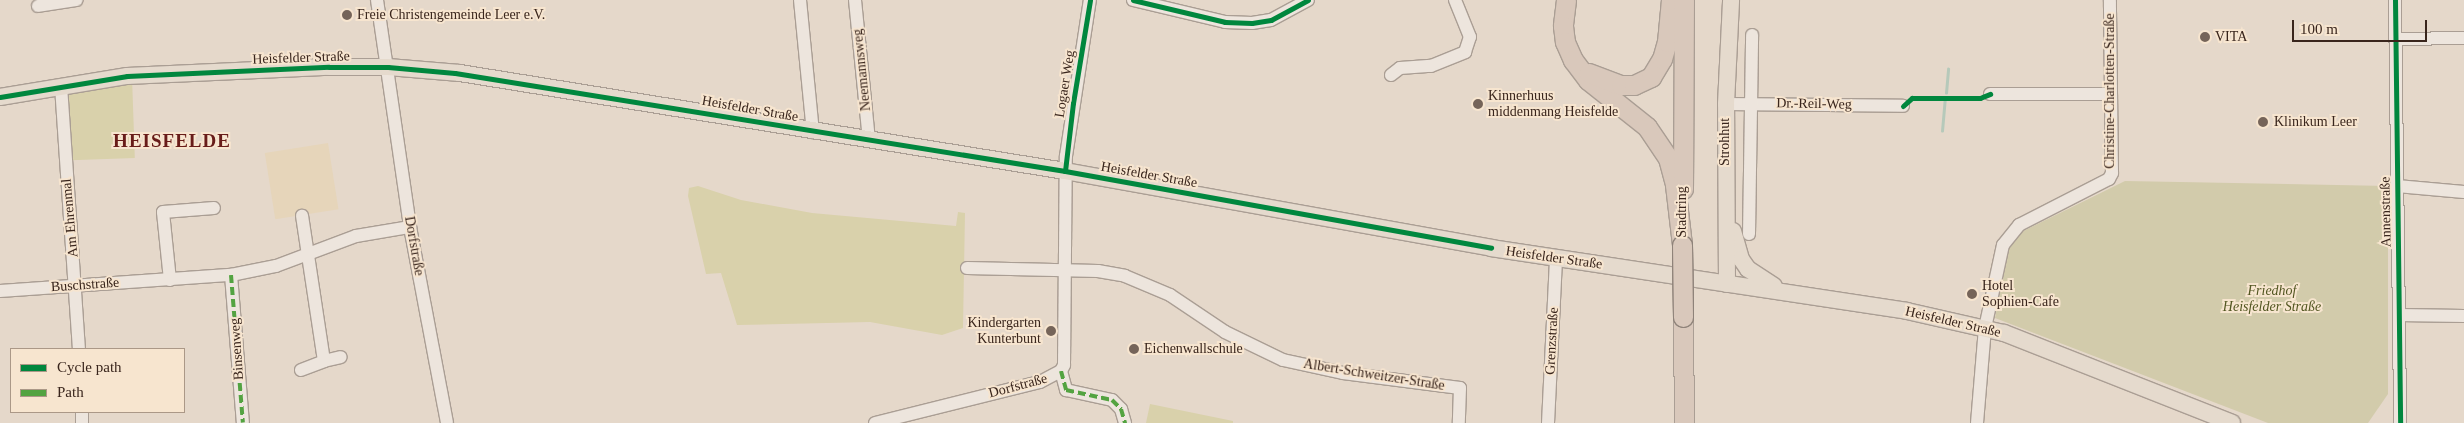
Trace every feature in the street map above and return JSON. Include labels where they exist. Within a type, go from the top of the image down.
[{"type":"highway","points":[[1566,0],[1563,26],[1565,42],[1573,60],[1588,80],[1658,139],[1668,158],[1675,185],[1682,245]]},
{"type":"highway","points":[[1573,60],[1598,79],[1610,83],[1634,85],[1651,77],[1662,60],[1671,0]]},
{"type":"highway","name":"Stadtring","points":[[1684,0],[1682,245],[1684,423]]},
{"type":"main road","name":"Strohhut","points":[[1727,284],[1726,104],[1731,0]]},
{"type":"main road","name":"Heisfelder Straße","points":[[0,98],[127,76],[388,67],[478,76],[1065,172],[1556,259],[1783,291],[1985,328],[2232,423]]},
{"type":"main road","points":[[1725,192],[1741,259],[1756,276],[1783,291]]},
{"type":"street","points":[[38,6],[77,0]]},
{"type":"street","name":"Dorfstraße","points":[[377,0],[410,227],[446,423]]},
{"type":"street","points":[[800,0],[813,132]]},
{"type":"street","name":"Neemannsweg","points":[[855,0],[869,140]]},
{"type":"street","name":"Logaer Weg","points":[[1065,172],[1072,103],[1090,0]]},
{"type":"street","points":[[1133,0],[1225,22],[1252,24],[1271,20],[1308,0]]},
{"type":"street","points":[[1391,75],[1400,68],[1430,66],[1465,52],[1470,38],[1455,0]]},
{"type":"street","name":"Christine-Charlotten-Straße","points":[[1985,328],[2003,245],[2011,232],[2109,179],[2111,94],[2110,0]]},
{"type":"street","name":"Annenstraße","points":[[2395,0],[2400,423]]},
{"type":"street","name":"Strohhut","points":[[1749,234],[1752,35]]},
{"type":"street","points":[[2396,39],[2464,38]]},
{"type":"street","name":"Am Ehrenmal","points":[[61,86],[79,348]]},
{"type":"street","points":[[1990,94],[2111,94]]},
{"type":"street","name":"Dr.-Reil-Weg","points":[[1726,104],[1903,106]]},
{"type":"street","name":"Dorfstraße","points":[[875,423],[1040,382],[1061,371],[1066,358],[1065,172]]},
{"type":"street","points":[[2397,186],[2464,192]]},
{"type":"street","points":[[170,280],[163,212],[214,208]]},
{"type":"street","points":[[302,216],[324,361]]},
{"type":"street","name":"Buschstraße","points":[[0,291],[231,275],[276,266],[307,252],[356,236],[410,227]]},
{"type":"street","name":"Grenzstraße","points":[[1548,423],[1556,259]]},
{"type":"street","points":[[967,268],[1065,270]]},
{"type":"street","name":"Albert-Schweitzer-Straße","points":[[1065,270],[1098,271],[1144,283],[1191,307],[1225,332],[1283,360],[1343,373],[1460,388],[1459,423]]},
{"type":"street","name":"Binsenweg","points":[[231,275],[242,423]]},
{"type":"street","points":[[2399,315],[2464,316]]},
{"type":"street","points":[[1977,423],[1985,328]]},
{"type":"street","points":[[301,370],[340,357]]},
{"type":"street","points":[[1061,371],[1066,390],[1112,400],[1121,409],[1125,423]]},
{"type":"shaded area","points":[[132,77],[135,158],[64,160],[61,79]]},
{"type":"shaded area","points":[[328,143],[338,209],[275,219],[265,153]]},
{"type":"shaded area","points":[[698,186],[741,200],[812,213],[956,226],[958,212],[965,213],[963,328],[942,335],[870,322],[737,325],[721,273],[706,274],[688,196],[689,188]]},
{"type":"shaded area","points":[[1150,404],[1233,421],[1233,423],[1146,423]]},
{"type":"green space","name":"Friedhof Heisfelder Straße","points":[[2125,181],[2388,186],[2388,394],[2368,423],[2268,423],[1995,318],[2009,245],[2017,234]]},
{"type":"waterway","points":[[1946,93],[1948,69]]},
{"type":"waterway","points":[[1942,131],[1945,99]]},
{"type":"marked path","points":[[231,275],[243,423]]},
{"type":"marked path","points":[[1061,371],[1066,390],[1112,400],[1121,409],[1125,423]]},
{"type":"cycle path","points":[[1065,171],[1073,103],[1090,0]]},
{"type":"cycle path","points":[[1133,0],[1225,22],[1252,23],[1271,20],[1308,0]]},
{"type":"cycle path","points":[[2395,0],[2400,423]]},
{"type":"cycle path","points":[[0,97],[127,76],[329,67],[388,67],[455,73],[1065,171],[1491,248]]},
{"type":"cycle path","points":[[1903,106],[1912,98],[1980,98],[1990,94]]},
{"type":"place","name":"Freie Christengemeinde Leer e.V.","points":[[347,15]]},
{"type":"place","name":"VITA","points":[[2205,37]]},
{"type":"place","name":"Kinnerhuus middenmang Heisfelde","points":[[1478,104]]},
{"type":"place","name":"Klinikum Leer","points":[[2263,122]]},
{"type":"place","name":"Hotel Sophien-Cafe","points":[[1972,294]]},
{"type":"place","name":"Kindergarten Kunterbunt","points":[[1051,331]]},
{"type":"place","name":"Eichenwallschule","points":[[1134,349]]},
{"type":"district","name":"HEISFELDE","points":[[172,141]]}]
